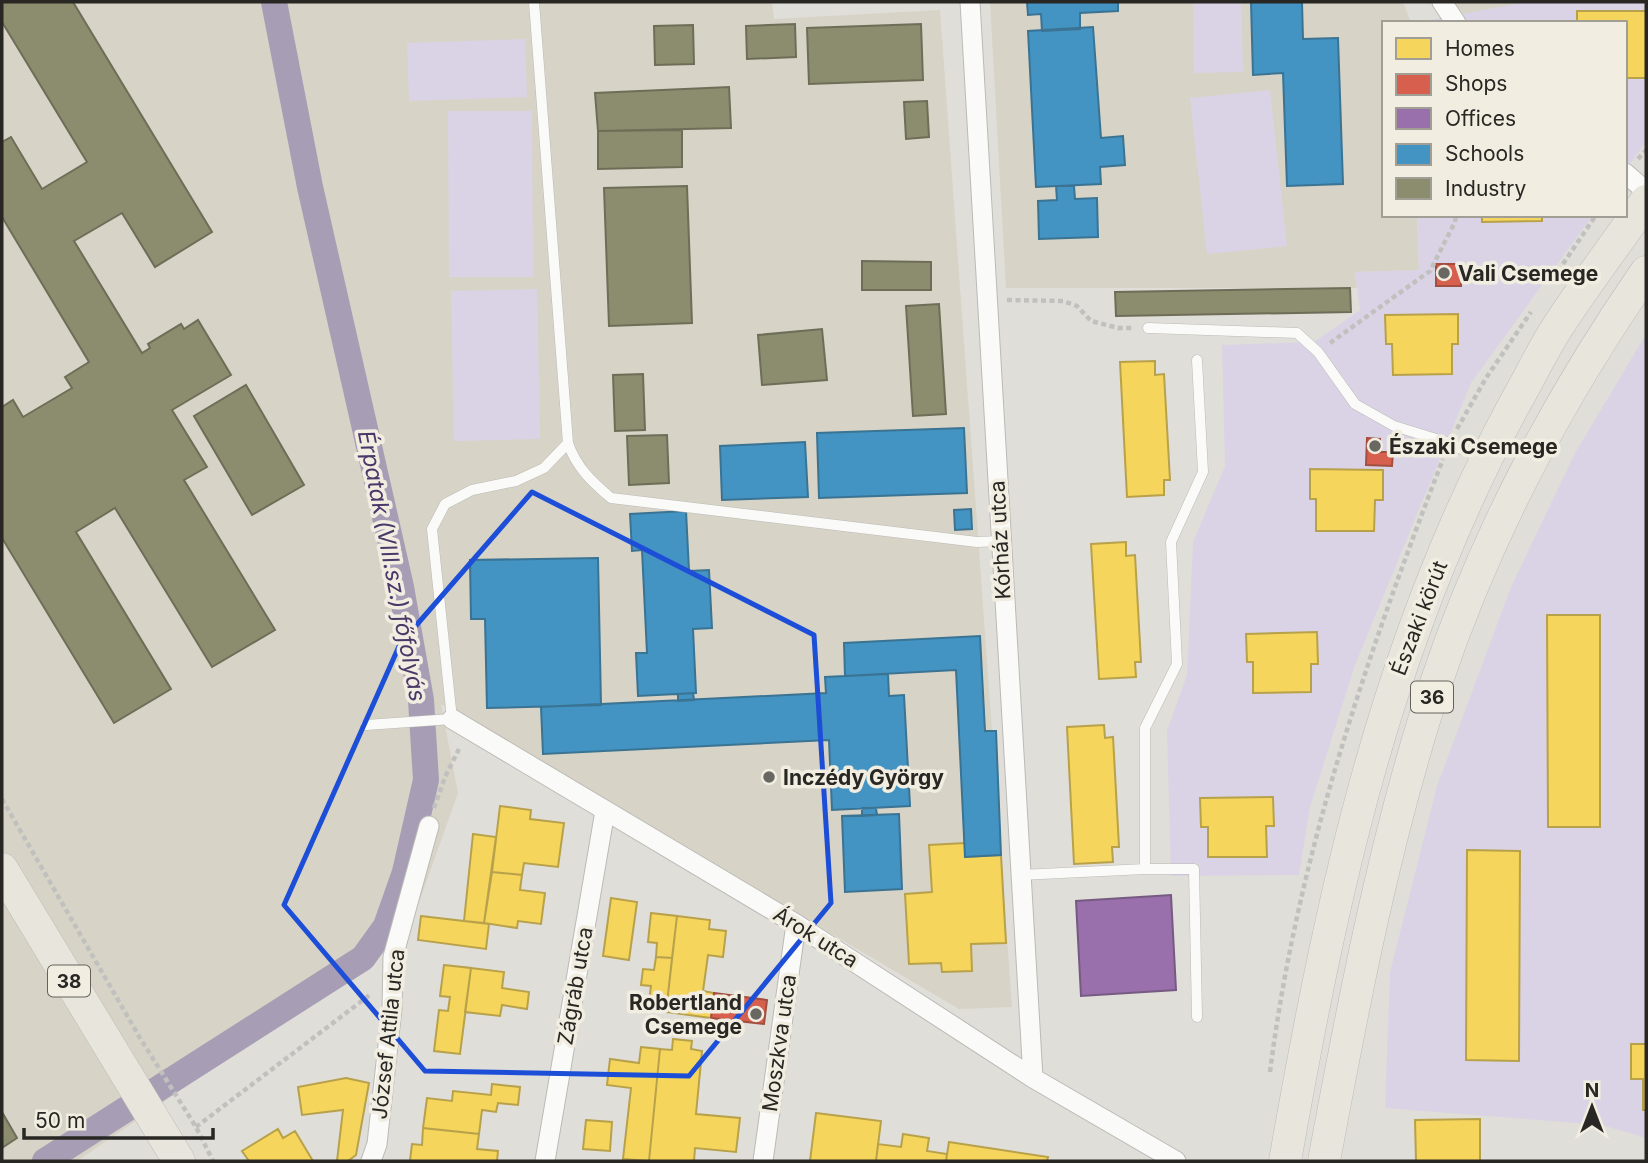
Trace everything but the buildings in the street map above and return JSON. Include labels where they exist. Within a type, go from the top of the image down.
[{"type":"main road","name":"Északi körút","points":[[1285,1161],[1346,847],[1400,664],[1432,580],[1485,460],[1554,332],[1646,201]]},
{"type":"main road","name":"Északi körút","points":[[1324,1161],[1365,958],[1409,776],[1436,685],[1470,595],[1530,460],[1601,337],[1646,272]]},
{"type":"main road","name":"38","points":[[2,869],[178,1161]]},
{"type":"street","name":"Kórház utca","points":[[970,2],[1033,1078]]},
{"type":"street","points":[[1442,2],[1455,21]]},
{"type":"street","points":[[1627,175],[1646,191]]},
{"type":"street","name":"Árok utca","points":[[452,719],[796,924],[1033,1078],[1177,1161]]},
{"type":"street","name":"Zágráb utca","points":[[545,1161],[605,811]]},
{"type":"street","name":"József Attila utca","points":[[371,1161],[377,1143],[391,1023],[393,957],[429,826]]},
{"type":"street","name":"Moszkva utca","points":[[762,1161],[796,924]]},
{"type":"lane","points":[[534,2],[568,443],[572,456],[590,480],[611,498],[977,542],[1000,541]]},
{"type":"lane","points":[[1148,328],[1297,333],[1318,352],[1355,404],[1394,426],[1449,443],[1485,460]]},
{"type":"lane","points":[[1145,869],[1145,728],[1177,664],[1171,542],[1203,472],[1197,360]]},
{"type":"lane","points":[[366,725],[452,719],[432,529],[445,504],[472,490],[516,481],[544,468],[568,443]]},
{"type":"lane","points":[[1020,875],[1194,869],[1197,1017]]},
{"type":"path","points":[[1318,352],[1430,271],[1455,217]]},
{"type":"path","points":[[987,300],[1063,301],[1077,306],[1091,321],[1118,328],[1148,328]]},
{"type":"path","points":[[429,826],[444,777],[470,730]]},
{"type":"path","points":[[2,799],[140,1038],[196,1127],[213,1161]]},
{"type":"path","points":[[196,1127],[392,979]]},
{"type":"highlighted area","points":[[532,492],[814,635],[831,903],[689,1076],[425,1071],[284,905],[400,644]]},
{"type":"shaded area","points":[[2,2],[772,2],[774,19],[940,10],[1012,1007],[959,1009],[441,704],[458,793],[407,936],[77,1161],[2,1161]]},
{"type":"shaded area","points":[[990,2],[1403,2],[1410,21],[1382,21],[1382,217],[1417,217],[1419,270],[1355,272],[1357,288],[1006,288]]},
{"type":"shaded area","points":[[1193,2],[1241,2],[1243,72],[1194,73]]},
{"type":"shaded area","points":[[1453,2],[1526,2],[1464,15]]},
{"type":"shaded area","points":[[1526,2],[1646,2],[1646,142],[1627,168],[1627,21],[1424,21]]},
{"type":"shaded area","points":[[525,39],[527,97],[409,101],[407,43]]},
{"type":"shaded area","points":[[1270,90],[1287,246],[1207,254],[1190,98]]},
{"type":"shaded area","points":[[448,111],[532,111],[533,277],[449,277]]},
{"type":"shaded area","points":[[1417,217],[1592,217],[1471,383],[1355,665],[1310,807],[1299,875],[1171,876],[1167,731],[1187,675],[1193,542],[1225,466],[1222,345],[1314,342],[1360,310],[1355,272],[1419,270]]},
{"type":"shaded area","points":[[537,289],[540,439],[454,441],[451,291]]},
{"type":"shaded area","points":[[1646,334],[1646,1138],[1602,1125],[1385,1108],[1390,972],[1437,786],[1511,587],[1574,455]]},
{"type":"waterway","name":"Érpatak (VIII.sz.) főfolyás","points":[[45,1161],[363,958],[386,926],[405,872],[426,780],[421,700],[401,587],[310,187],[274,2]]},
{"type":"place","name":"Vali Csemege","points":[[1444,273]]},
{"type":"place","name":"Északi Csemege","points":[[1375,446]]},
{"type":"place","name":"Inczédy György","points":[[769,777]]},
{"type":"place","name":"Robertland Csemege","points":[[756,1014]]}]
